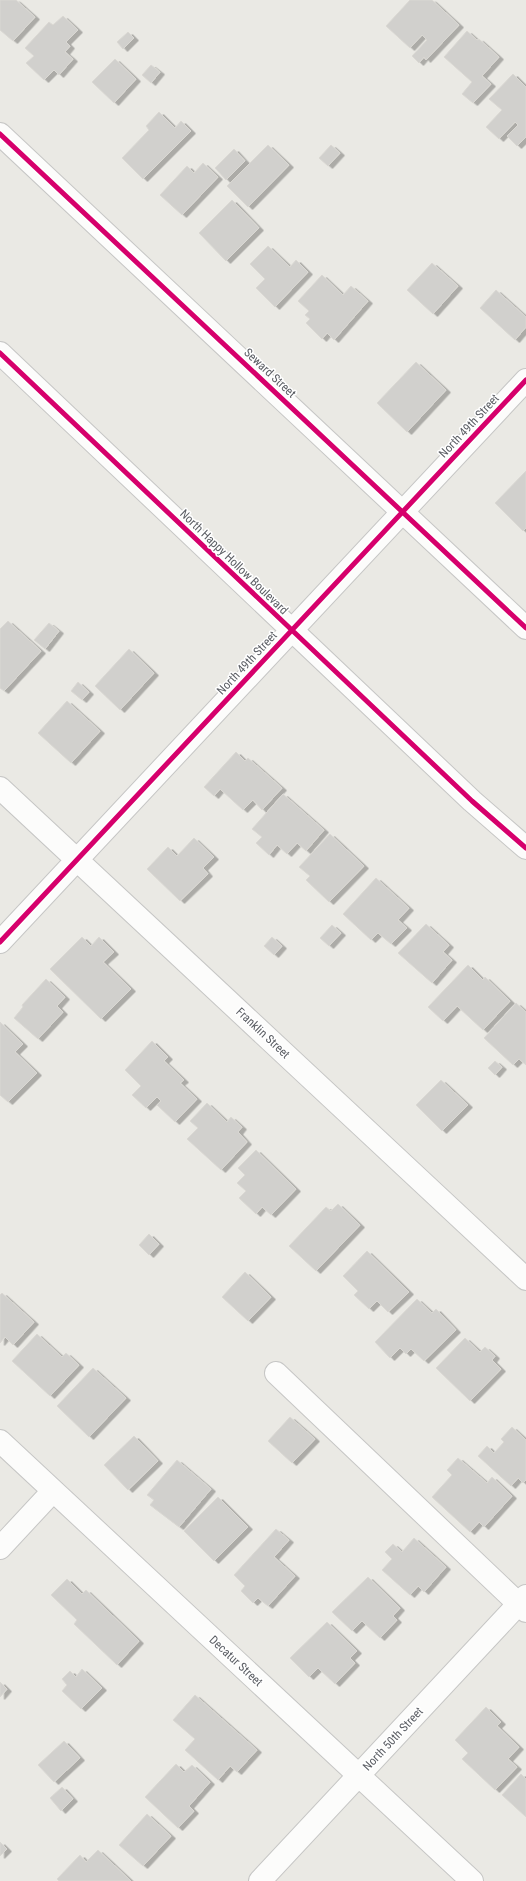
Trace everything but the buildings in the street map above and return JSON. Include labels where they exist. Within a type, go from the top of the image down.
[{"type":"street","name":"Seward Street","points":[[0,134],[526,628]]},
{"type":"street","name":"North Happy Hollow Boulevard","points":[[0,353],[472,801],[526,848]]},
{"type":"street","name":"North 49th Street","points":[[0,942],[526,380]]},
{"type":"street","name":"Franklin Street","points":[[0,788],[526,1280]]},
{"type":"street","points":[[276,1373],[524,1604]]},
{"type":"street","name":"Decatur Street","points":[[0,1441],[472,1881]]},
{"type":"street","points":[[0,1548],[53,1491]]},
{"type":"street","name":"North 50th Street","points":[[260,1881],[358,1776],[524,1604]]},
{"type":"cycle path","points":[[0,134],[526,628]]},
{"type":"cycle path","points":[[0,353],[472,801],[526,848]]},
{"type":"cycle path","points":[[0,942],[526,380]]}]
